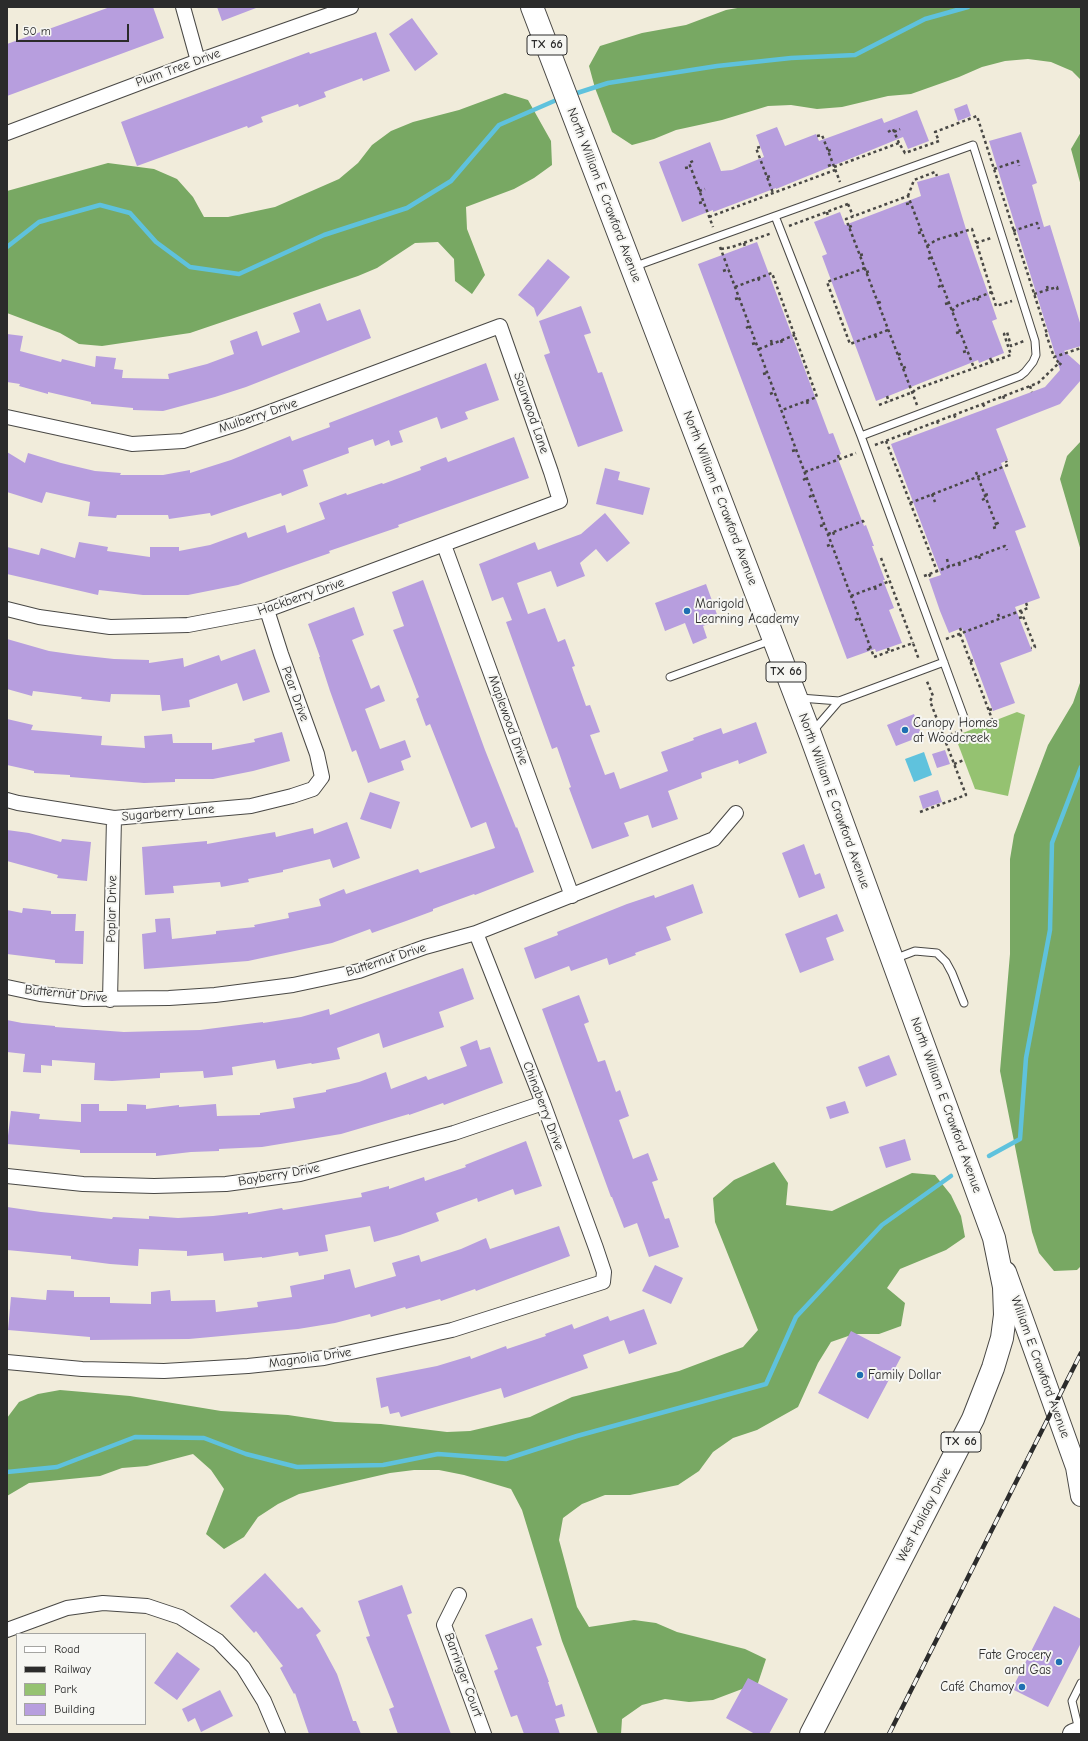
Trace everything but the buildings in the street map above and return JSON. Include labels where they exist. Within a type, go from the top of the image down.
[{"type":"main road","name":"North William E Crawford Avenue","points":[[532,7],[810,734],[994,1238]]},
{"type":"main road","name":"William E Crawford Avenue","points":[[994,1238],[1076,1467],[1081,1496]]},
{"type":"main road","name":"West Holiday Drive","points":[[812,1734],[973,1419],[994,1368],[1002,1338],[1005,1316],[1004,1287],[994,1238]]},
{"type":"street","points":[[184,7],[198,61]]},
{"type":"street","name":"Plum Tree Drive","points":[[7,133],[198,61],[351,7]]},
{"type":"street","name":"Mulberry Drive","points":[[7,417],[132,444],[183,440],[243,422],[500,326]]},
{"type":"street","name":"Sourwood Lane","points":[[500,326],[552,472],[560,501]]},
{"type":"street","name":"Hackberry Drive","points":[[7,609],[39,617],[110,627],[188,625],[267,610],[560,501]]},
{"type":"street","name":"Maplewood Drive","points":[[444,545],[572,896]]},
{"type":"street","name":"Pear Drive","points":[[267,610],[281,654],[317,754],[322,777]]},
{"type":"street","name":"Sugarberry Lane","points":[[7,800],[114,818],[251,806],[313,789],[322,777]]},
{"type":"street","name":"Butternut Drive","points":[[7,987],[40,994],[84,999],[110,1000],[169,998],[215,995],[293,985],[359,971],[425,948],[476,933],[714,839],[736,814]]},
{"type":"street","name":"Poplar Drive","points":[[110,1000],[114,818]]},
{"type":"street","name":"Chinaberry Drive","points":[[476,933],[543,1102],[600,1260],[604,1272],[603,1282]]},
{"type":"street","name":"Bayberry Drive","points":[[7,1176],[83,1184],[154,1186],[226,1184],[300,1174],[454,1133],[543,1102]]},
{"type":"street","name":"Magnolia Drive","points":[[7,1362],[82,1369],[164,1371],[248,1366],[324,1358],[452,1330],[603,1282]]},
{"type":"street","name":"Barringer Court","points":[[459,1595],[444,1625],[484,1734]]},
{"type":"street","points":[[7,1630],[67,1608],[103,1603],[147,1606],[180,1617],[218,1642],[243,1667],[264,1701],[278,1734]]},
{"type":"lane","points":[[632,268],[973,145],[1034,338],[1036,355],[1033,362],[1025,372],[861,436]]},
{"type":"lane","points":[[775,216],[861,436],[965,720]]},
{"type":"lane","points":[[670,677],[774,639]]},
{"type":"lane","points":[[796,698],[839,701],[944,662]]},
{"type":"lane","points":[[810,734],[839,701]]},
{"type":"lane","points":[[892,960],[915,951],[937,953],[946,962],[952,973],[964,1003]]},
{"type":"lane","points":[[1078,1732],[1072,1701],[1081,1682]]},
{"type":"path","points":[[888,132],[893,129],[898,143],[905,154],[939,141],[935,132],[977,116],[1054,357],[1068,351],[1081,348]]},
{"type":"path","points":[[894,132],[900,129]]},
{"type":"path","points":[[817,136],[822,134],[853,216]]},
{"type":"path","points":[[709,217],[898,143]]},
{"type":"path","points":[[760,147],[756,148],[773,193]]},
{"type":"path","points":[[828,151],[833,149]]},
{"type":"path","points":[[693,161],[689,163],[690,167],[782,410],[784,422],[832,544],[841,573],[851,596],[851,602],[859,618],[874,657],[912,643]]},
{"type":"path","points":[[994,169],[1008,163],[1018,162],[1020,166]]},
{"type":"path","points":[[828,166],[834,167]]},
{"type":"path","points":[[685,168],[690,167]]},
{"type":"path","points":[[937,176],[935,172],[914,180],[908,196],[974,368]]},
{"type":"path","points":[[762,180],[771,176]]},
{"type":"path","points":[[699,191],[705,189]]},
{"type":"path","points":[[908,196],[846,219],[925,426]]},
{"type":"path","points":[[699,203],[703,202]]},
{"type":"path","points":[[906,204],[911,203]]},
{"type":"path","points":[[827,212],[828,216]]},
{"type":"path","points":[[1028,222],[1029,226]]},
{"type":"path","points":[[849,227],[854,225]]},
{"type":"path","points":[[927,246],[946,236],[972,230],[976,243]]},
{"type":"path","points":[[918,233],[922,232]]},
{"type":"path","points":[[956,234],[958,239]]},
{"type":"path","points":[[744,243],[745,247]]},
{"type":"path","points":[[860,256],[865,254]]},
{"type":"path","points":[[928,259],[932,257]]},
{"type":"path","points":[[865,268],[851,275],[841,275],[826,282],[850,344],[864,337],[888,330]]},
{"type":"path","points":[[723,271],[728,269]]},
{"type":"path","points":[[866,272],[871,271]]},
{"type":"path","points":[[735,287],[772,273],[818,397],[795,404],[782,410]]},
{"type":"path","points":[[758,278],[760,282]]},
{"type":"path","points":[[938,287],[942,285]]},
{"type":"path","points":[[1047,286],[1048,290]]},
{"type":"path","points":[[952,311],[958,305],[968,300],[992,292]]},
{"type":"path","points":[[735,299],[739,298]]},
{"type":"path","points":[[977,298],[979,302]]},
{"type":"path","points":[[878,303],[883,302]]},
{"type":"path","points":[[887,326],[891,324]]},
{"type":"path","points":[[746,328],[750,326]]},
{"type":"path","points":[[956,333],[960,332]]},
{"type":"path","points":[[879,405],[912,393],[916,389],[1011,355],[1004,334],[1007,332],[1011,346],[1047,334]]},
{"type":"path","points":[[758,349],[795,335]]},
{"type":"path","points":[[875,335],[877,339]]},
{"type":"path","points":[[771,340],[772,344]]},
{"type":"path","points":[[781,340],[782,344]]},
{"type":"path","points":[[752,344],[756,343]]},
{"type":"path","points":[[963,352],[967,351]]},
{"type":"path","points":[[898,355],[902,353]]},
{"type":"path","points":[[990,358],[992,362]]},
{"type":"path","points":[[1059,363],[1063,366]]},
{"type":"path","points":[[903,368],[908,366]]},
{"type":"path","points":[[763,374],[767,372]]},
{"type":"path","points":[[1030,386],[1032,392]]},
{"type":"path","points":[[770,394],[775,392]]},
{"type":"path","points":[[887,396],[888,402]]},
{"type":"path","points":[[1003,396],[1005,401]]},
{"type":"path","points":[[807,401],[808,405]]},
{"type":"path","points":[[983,404],[985,408]]},
{"type":"path","points":[[954,415],[956,420]]},
{"type":"path","points":[[937,421],[939,426]]},
{"type":"path","points":[[908,432],[910,437]]},
{"type":"path","points":[[886,441],[937,571]]},
{"type":"path","points":[[792,451],[796,450]]},
{"type":"path","points":[[838,455],[839,459]]},
{"type":"path","points":[[910,503],[922,496],[932,494],[957,482],[1008,465],[1006,461]]},
{"type":"path","points":[[976,472],[996,524]]},
{"type":"path","points":[[803,480],[807,478]]},
{"type":"path","points":[[932,494],[935,502]]},
{"type":"path","points":[[982,500],[989,494]]},
{"type":"path","points":[[809,497],[813,495]]},
{"type":"path","points":[[828,534],[841,527],[863,521],[865,525]]},
{"type":"path","points":[[993,528],[997,527],[996,524],[1000,522]]},
{"type":"path","points":[[820,526],[824,525]]},
{"type":"path","points":[[833,532],[834,537]]},
{"type":"path","points":[[828,546],[832,544]]},
{"type":"path","points":[[925,584],[923,576],[1005,546],[1007,550]]},
{"type":"path","points":[[979,556],[980,560]]},
{"type":"path","points":[[880,558],[933,696],[930,701],[966,795],[920,812]]},
{"type":"path","points":[[947,559],[949,566]]},
{"type":"path","points":[[959,563],[960,567]]},
{"type":"path","points":[[929,574],[931,578]]},
{"type":"path","points":[[851,596],[865,589],[890,581]]},
{"type":"path","points":[[875,587],[876,591]]},
{"type":"path","points":[[943,632],[946,639],[961,634],[1028,608],[1026,603]]},
{"type":"path","points":[[1021,611],[1034,647],[1031,648]]},
{"type":"path","points":[[998,614],[1000,619]]},
{"type":"path","points":[[1019,618],[1023,617]]},
{"type":"path","points":[[855,620],[859,618]]},
{"type":"path","points":[[960,628],[970,661],[992,719],[971,727]]},
{"type":"path","points":[[867,650],[871,648]]},
{"type":"path","points":[[888,648],[889,652]]},
{"type":"path","points":[[970,661],[974,660]]},
{"type":"path","points":[[944,737],[964,729]]},
{"type":"path","points":[[954,764],[964,760]]},
{"type":"green space","points":[[743,7],[1081,7],[1081,80],[1072,71],[1051,62],[1028,59],[1005,61],[982,67],[911,94],[888,96],[842,107],[817,109],[791,105],[768,106],[722,120],[676,130],[654,139],[632,145],[612,132],[595,88],[589,66],[600,46],[642,33],[686,25],[726,10]]},
{"type":"green space","points":[[505,93],[528,100],[551,141],[552,165],[534,178],[514,189],[466,207],[467,229],[485,275],[472,294],[455,281],[454,259],[438,242],[415,243],[377,268],[358,276],[190,333],[102,346],[79,344],[60,333],[7,313],[7,191],[108,163],[154,169],[177,179],[193,197],[204,217],[228,217],[275,207],[339,179],[358,163],[372,145],[391,131],[413,122],[459,110]]},
{"type":"green space","points":[[1081,132],[1081,186],[1071,149]]},
{"type":"green space","points":[[1081,441],[1081,551],[1060,479],[1067,456]]},
{"type":"green space","points":[[1081,680],[1081,1266],[1077,1270],[1054,1271],[1039,1253],[1032,1232],[1000,1071],[1010,954],[1010,859],[1014,835],[1048,745],[1073,703]]},
{"type":"green space","points":[[1017,712],[1025,715],[1008,796],[975,789],[955,736]]},
{"type":"green space","points":[[774,1162],[788,1183],[786,1205],[832,1211],[912,1173],[935,1175],[951,1195],[961,1216],[965,1237],[946,1250],[900,1269],[887,1288],[905,1303],[901,1326],[879,1334],[854,1334],[831,1342],[818,1363],[798,1407],[757,1430],[733,1438],[713,1452],[699,1471],[678,1485],[630,1495],[605,1495],[582,1504],[563,1518],[559,1540],[577,1607],[589,1627],[634,1620],[656,1623],[677,1632],[745,1649],[766,1659],[758,1683],[713,1700],[689,1702],[665,1699],[642,1705],[622,1719],[621,1734],[598,1734],[562,1641],[522,1510],[511,1489],[464,1475],[439,1470],[414,1470],[390,1473],[299,1494],[278,1504],[258,1517],[244,1537],[224,1549],[206,1534],[224,1489],[211,1470],[193,1454],[147,1466],[122,1468],[100,1476],[29,1483],[7,1496],[7,1418],[19,1402],[38,1394],[60,1390],[130,1396],[221,1411],[288,1415],[335,1422],[381,1424],[447,1432],[470,1431],[530,1417],[572,1397],[679,1371],[743,1347],[758,1330],[715,1222],[713,1198],[734,1180]]},
{"type":"water","points":[[924,752],[932,775],[914,782],[905,759]]},
{"type":"waterway","points":[[571,95],[608,83],[717,66],[791,58],[855,55],[925,19],[968,7]]},
{"type":"waterway","points":[[7,247],[39,222],[100,205],[130,213],[156,242],[190,267],[239,274],[324,235],[407,208],[451,181],[499,125],[561,98]]},
{"type":"waterway","points":[[989,1156],[1020,1139],[1026,1058],[1050,930],[1052,843],[1081,767]]},
{"type":"waterway","points":[[7,1472],[57,1467],[135,1437],[204,1438],[246,1454],[297,1467],[383,1465],[438,1454],[506,1459],[577,1436],[766,1384],[796,1317],[882,1225],[951,1176]]},
{"type":"railway","points":[[889,1734],[1081,1353]]},
{"type":"place","name":"Marigold Learning Academy","points":[[687,611]]},
{"type":"place","name":"Canopy Homes at Woodcreek","points":[[905,730]]},
{"type":"place","name":"Family Dollar","points":[[860,1375]]},
{"type":"place","name":"Fate Grocery and Gas","points":[[1059,1662]]},
{"type":"place","name":"Café Chamoy","points":[[1022,1687]]}]
